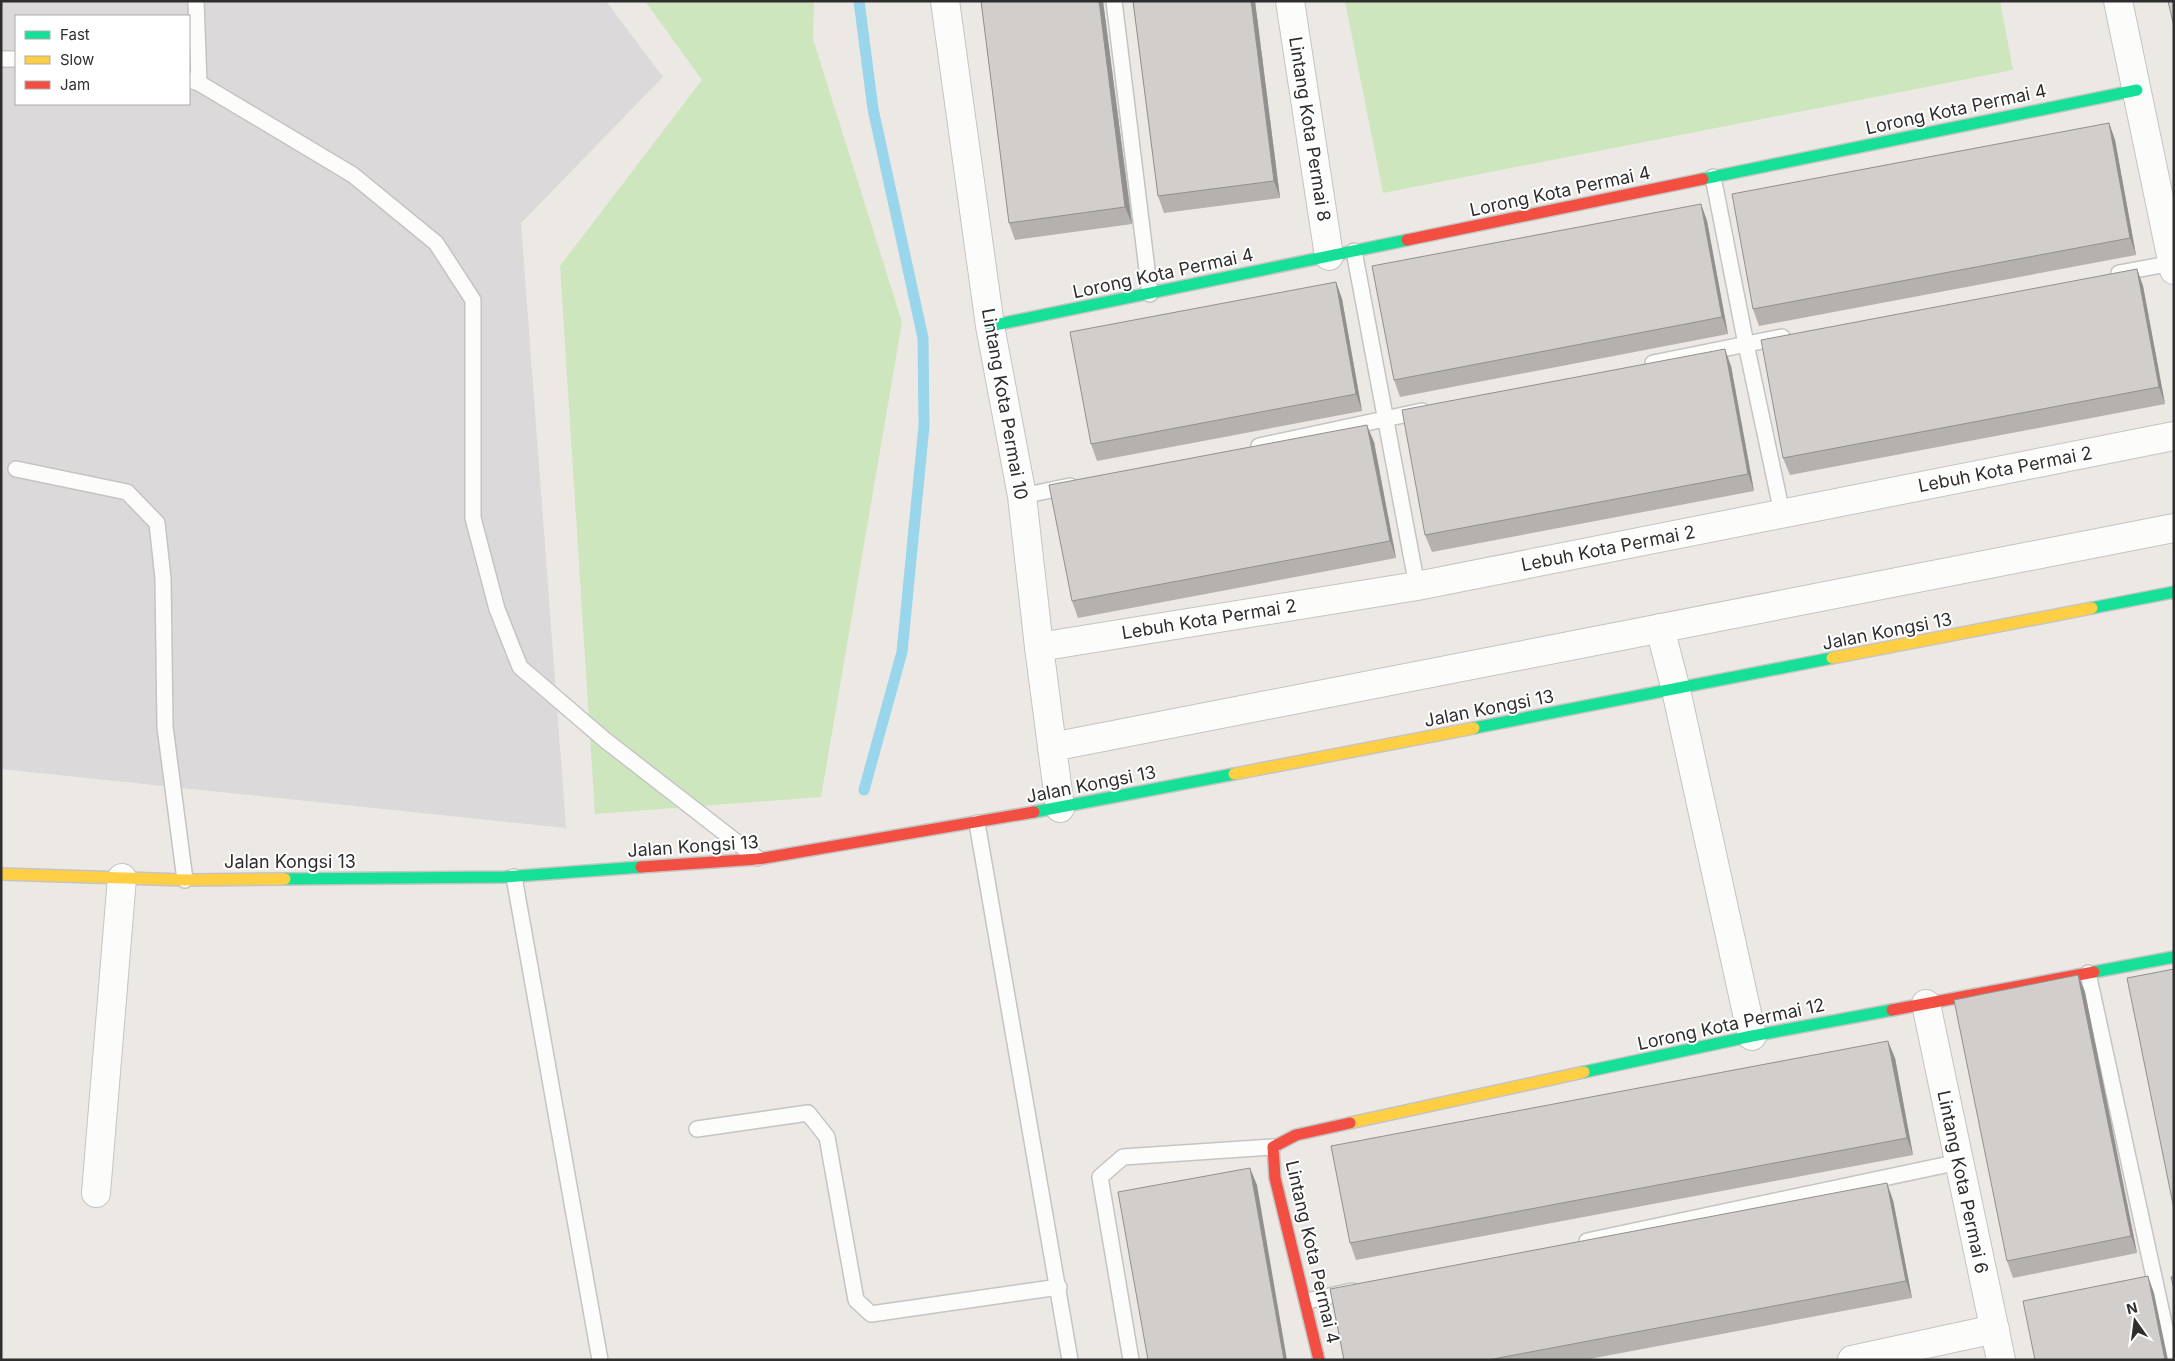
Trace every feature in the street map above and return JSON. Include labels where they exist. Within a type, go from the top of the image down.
[{"type":"street","name":"Lintang Kota Permai 10","points":[[944,1],[990,326],[1022,496],[1060,808]]},
{"type":"street","name":"Lintang Kota Permai 8","points":[[1290,1],[1342,254]]},
{"type":"street","points":[[2118,1],[2173,266]]},
{"type":"street","name":"Lorong Kota Permai 4","points":[[990,326],[2137,90]]},
{"type":"street","name":"Lebuh Kota Permai 2","points":[[1039,647],[1416,586],[2174,436]]},
{"type":"street","points":[[1052,747],[2174,528]]},
{"type":"street","name":"Jalan Kongsi 13","points":[[1,874],[185,880],[514,877],[758,859],[1060,808],[2174,592]]},
{"type":"street","points":[[1660,628],[1676,690],[1752,1036]]},
{"type":"street","points":[[96,1193],[122,878]]},
{"type":"street","name":"Lorong Kota Permai 12","points":[[1296,1135],[1752,1036],[2174,957]]},
{"type":"street","name":"Lintang Kota Permai 6","points":[[1926,1004],[2001,1360]]},
{"type":"street","name":"Lintang Kota Permai 4","points":[[1296,1135],[1273,1147],[1275,1178],[1307,1301],[1319,1360]]},
{"type":"street","points":[[1852,1360],[1994,1329]]},
{"type":"lane","points":[[196,1],[194,82],[353,175],[436,242],[473,300],[473,518],[497,609],[520,667],[605,740],[758,859]]},
{"type":"lane","points":[[1114,1],[1150,294]]},
{"type":"lane","points":[[1713,178],[1782,514]]},
{"type":"lane","points":[[1342,254],[1385,419],[1416,586]]},
{"type":"lane","points":[[2105,276],[2173,266]]},
{"type":"lane","points":[[1639,366],[1794,335]]},
{"type":"lane","points":[[1242,449],[1434,409]]},
{"type":"lane","points":[[16,469],[127,492],[157,523],[163,578],[165,727],[185,880]]},
{"type":"lane","points":[[1022,496],[1080,483]]},
{"type":"lane","points":[[977,823],[1070,1360]]},
{"type":"lane","points":[[514,877],[600,1360]]},
{"type":"lane","points":[[2088,973],[2172,1360]]},
{"type":"lane","points":[[698,1129],[808,1113],[827,1137],[856,1300],[871,1314],[1059,1288]]},
{"type":"lane","points":[[1131,1360],[1100,1177],[1123,1157],[1273,1147]]},
{"type":"lane","points":[[1570,1245],[1959,1162]]},
{"type":"lane","points":[[1307,1301],[1365,1288]]},
{"type":"shaded area","points":[[1,1],[606,1],[663,77],[521,223],[566,828],[1,769]]},
{"type":"green space","points":[[645,1],[814,1],[813,39],[902,322],[821,797],[595,814],[560,266],[702,80]]},
{"type":"green space","points":[[1345,1],[2000,1],[2013,70],[1383,193]]},
{"type":"building","points":[[981,1],[1099,1],[1125,207],[1009,223]]},
{"type":"building","points":[[1133,1],[1251,1],[1274,181],[1158,196]]},
{"type":"building","points":[[2168,1],[2174,1],[2174,27]]},
{"type":"building","points":[[2109,123],[2130,238],[1753,309],[1732,194]]},
{"type":"building","points":[[1701,204],[1722,317],[1394,380],[1372,266]]},
{"type":"building","points":[[2137,269],[2159,387],[1783,458],[1761,340]]},
{"type":"building","points":[[1336,282],[1356,394],[1091,444],[1070,332]]},
{"type":"building","points":[[1725,349],[1748,474],[1425,535],[1402,410]]},
{"type":"building","points":[[1367,425],[1390,541],[1072,601],[1049,485]]},
{"type":"building","points":[[2174,969],[2174,1209],[2127,978]]},
{"type":"building","points":[[2078,975],[2131,1236],[2007,1261],[1954,1000]]},
{"type":"building","points":[[1888,1041],[1907,1138],[1350,1243],[1331,1146]]},
{"type":"building","points":[[1250,1168],[1284,1360],[1148,1360],[1118,1192]]},
{"type":"building","points":[[1887,1183],[1906,1281],[1488,1360],[1344,1360],[1330,1289]]},
{"type":"building","points":[[2148,1276],[2165,1360],[2035,1360],[2023,1301]]},
{"type":"building","points":[[2171,1277],[2174,1277],[2174,1289]]},
{"type":"waterway","points":[[859,1],[873,109],[923,338],[924,426],[902,652],[864,790]]},
{"type":"traffic: fast","points":[[1703,179],[2137,90]]},
{"type":"traffic: fast","points":[[990,326],[1407,240]]},
{"type":"traffic: fast","points":[[2092,608],[2174,592]]},
{"type":"traffic: fast","points":[[1474,728],[1832,658]]},
{"type":"traffic: fast","points":[[1034,812],[1234,774]]},
{"type":"traffic: fast","points":[[285,879],[505,877],[641,867]]},
{"type":"traffic: fast","points":[[2094,972],[2174,957]]},
{"type":"traffic: fast","points":[[1584,1072],[1752,1036],[1892,1010]]},
{"type":"traffic: slow","points":[[1832,658],[2092,608]]},
{"type":"traffic: slow","points":[[1234,774],[1474,728]]},
{"type":"traffic: slow","points":[[1,874],[185,880],[285,879]]},
{"type":"traffic: slow","points":[[1350,1123],[1584,1072]]},
{"type":"traffic: jam","points":[[1407,240],[1703,179]]},
{"type":"traffic: jam","points":[[641,867],[758,859],[1034,812]]},
{"type":"traffic: jam","points":[[1892,1010],[2094,972]]},
{"type":"traffic: jam","points":[[1319,1360],[1275,1178],[1273,1147],[1296,1135],[1350,1123]]}]
